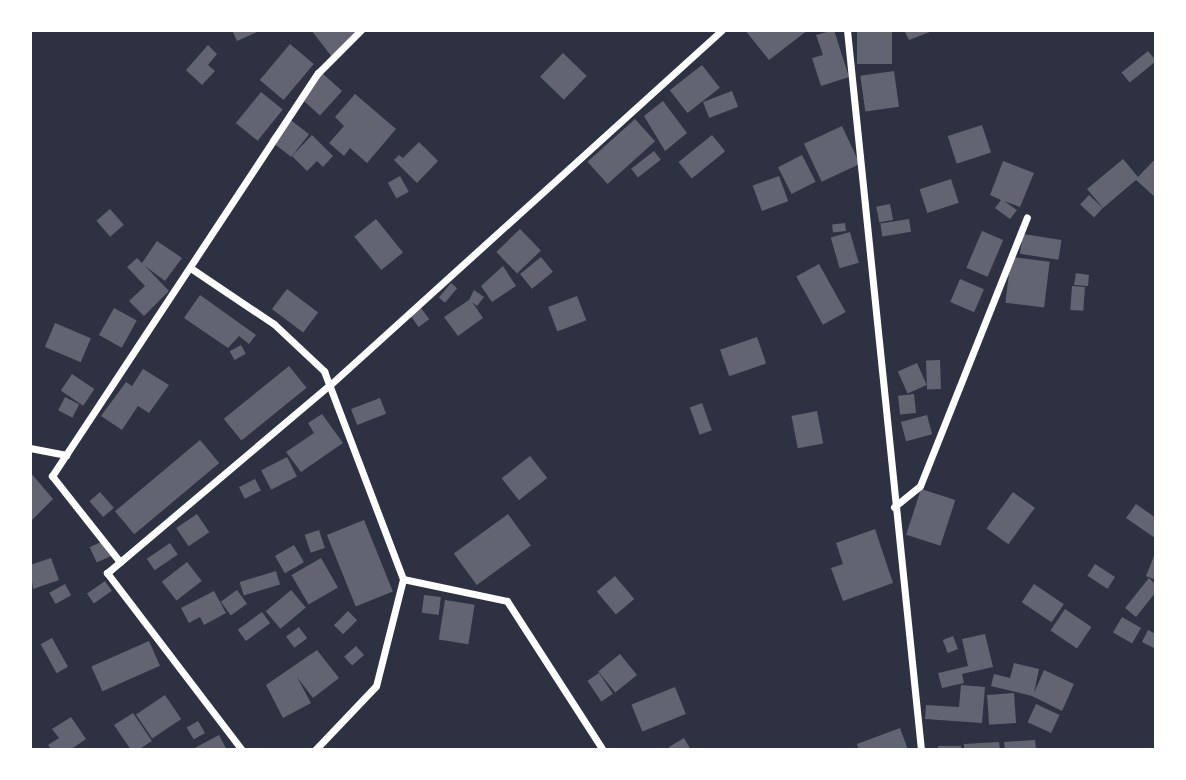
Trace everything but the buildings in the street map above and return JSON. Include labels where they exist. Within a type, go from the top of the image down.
[{"type":"street","points":[[120,562],[52,476],[192,269],[318,73],[361,30]]},
{"type":"street","points":[[242,750],[107,573],[331,384],[722,30]]},
{"type":"street","points":[[847,30],[921,750]]},
{"type":"street","points":[[894,507],[920,486],[1027,217]]},
{"type":"street","points":[[192,269],[274,324],[331,384],[403,579],[376,686],[316,750]]},
{"type":"street","points":[[30,448],[66,455]]},
{"type":"street","points":[[403,579],[507,601],[603,750]]}]
